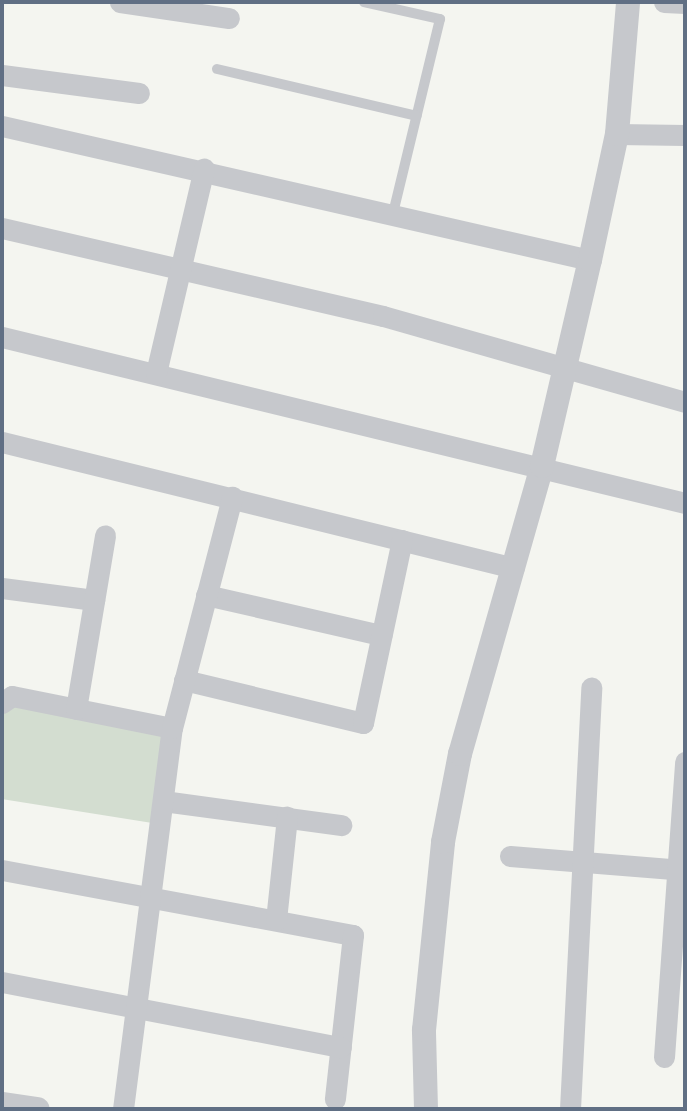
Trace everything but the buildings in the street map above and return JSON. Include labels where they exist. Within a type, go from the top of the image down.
[{"type":"street","points":[[121,2],[229,18]]},
{"type":"street","points":[[426,1109],[424,1030],[443,842],[460,754],[514,568],[567,366],[617,134],[628,2]]},
{"type":"street","points":[[664,2],[685,4]]},
{"type":"street","points":[[2,75],[139,93]]},
{"type":"street","points":[[2,126],[590,260]]},
{"type":"street","points":[[617,134],[685,135]]},
{"type":"street","points":[[156,373],[204,170]]},
{"type":"street","points":[[2,228],[181,269],[567,366],[685,402]]},
{"type":"street","points":[[2,337],[542,466],[685,503]]},
{"type":"street","points":[[2,442],[514,568]]},
{"type":"street","points":[[123,1109],[172,728],[232,497]]},
{"type":"street","points":[[76,709],[104,535]]},
{"type":"street","points":[[184,680],[363,723],[402,540]]},
{"type":"street","points":[[2,588],[94,600]]},
{"type":"street","points":[[206,595],[382,635]]},
{"type":"street","points":[[570,1109],[592,688]]},
{"type":"street","points":[[2,703],[12,696],[172,728]]},
{"type":"street","points":[[664,1057],[681,870],[685,762]]},
{"type":"street","points":[[163,801],[341,825]]},
{"type":"street","points":[[276,920],[287,817]]},
{"type":"street","points":[[510,856],[681,870]]},
{"type":"street","points":[[2,870],[353,935],[335,1099]]},
{"type":"street","points":[[2,982],[341,1047]]},
{"type":"street","points":[[2,1104],[38,1109]]},
{"type":"lane","points":[[364,2],[440,19],[393,214]]},
{"type":"lane","points":[[217,69],[417,116]]},
{"type":"shaded area","points":[[2,703],[172,730],[157,824],[2,799]]}]
